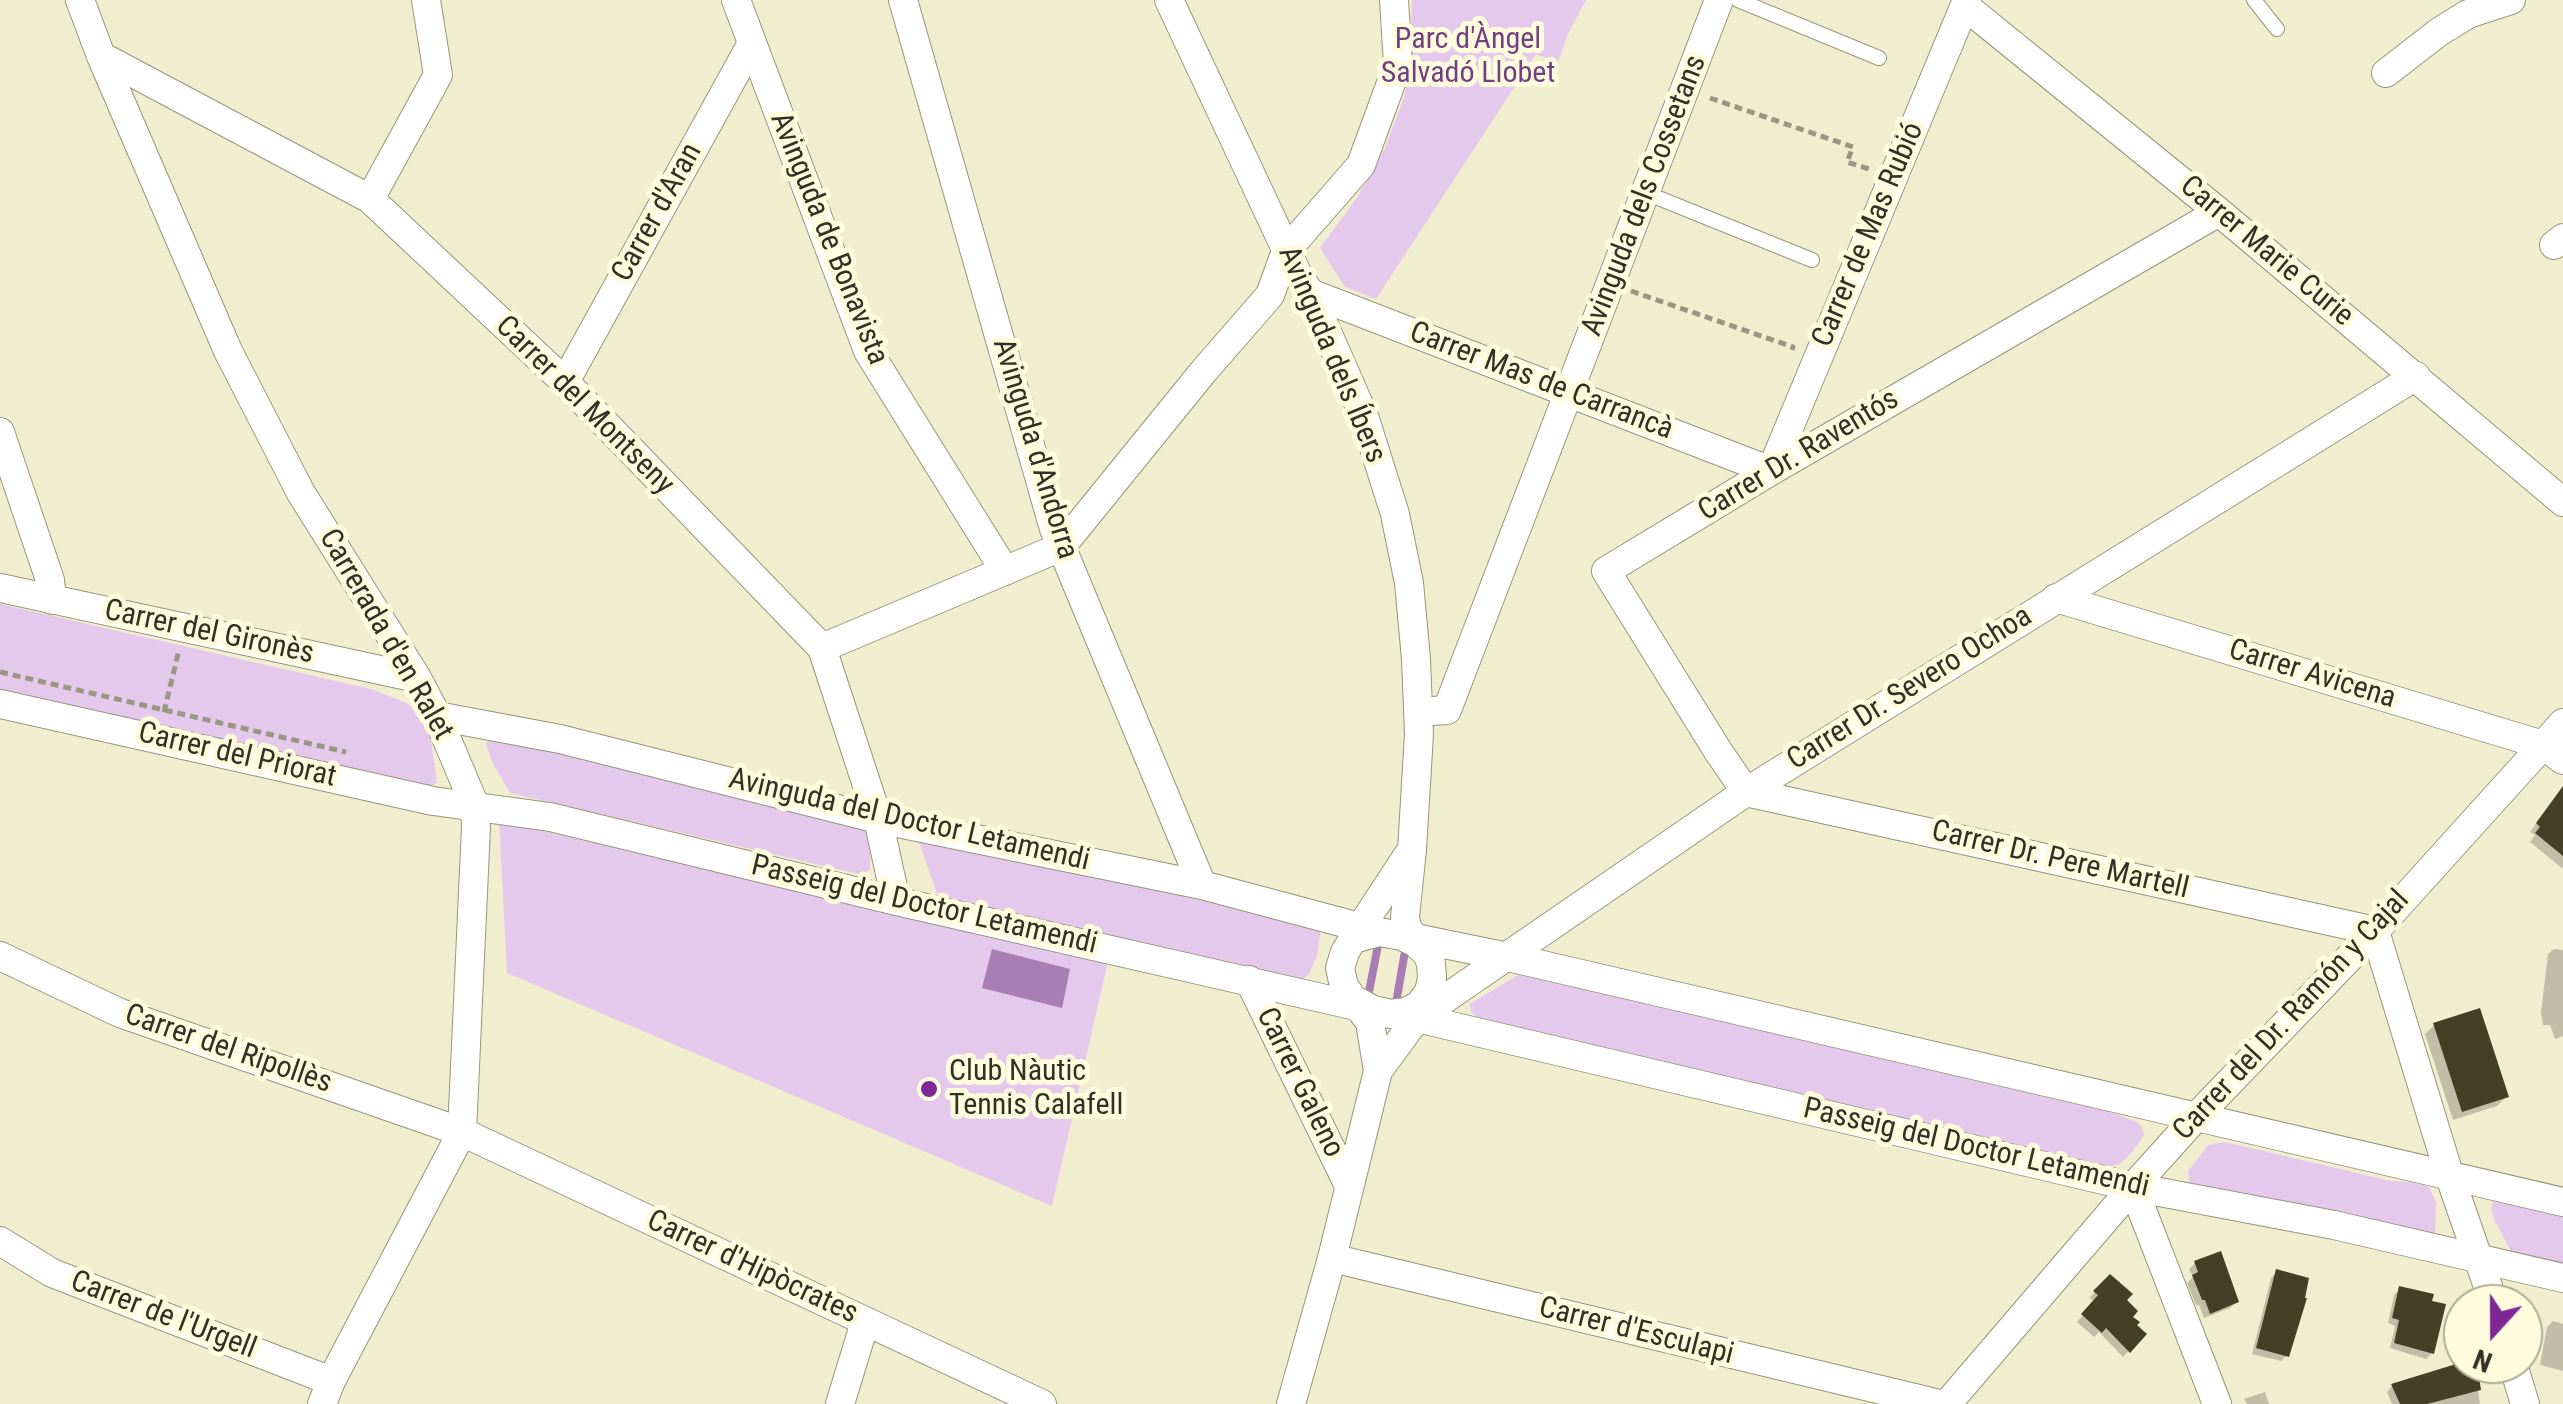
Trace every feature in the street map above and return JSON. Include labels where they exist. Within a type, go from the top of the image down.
[{"type":"street","name":"Carrerada d'en Ralet","points":[[80,0],[100,56],[237,369],[301,493],[417,678],[474,806],[462,1132],[327,1393]]},
{"type":"street","points":[[370,198],[438,75],[426,0]]},
{"type":"street","name":"Avinguda de Bonavista","points":[[736,0],[868,351],[1005,571]]},
{"type":"street","name":"Avinguda d'Andorra","points":[[903,0],[1048,510],[1202,884]]},
{"type":"street","name":"Avinguda dels Íbers","points":[[1169,0],[1286,251],[1310,293],[1364,416],[1395,514],[1408,583],[1419,734],[1407,928],[1390,938]]},
{"type":"street","points":[[822,648],[1061,547],[1202,372],[1270,296],[1286,251],[1361,164],[1398,64],[1394,0]]},
{"type":"street","name":"Avinguda dels Cossetans","points":[[1418,712],[1447,710],[1720,0]]},
{"type":"street","points":[[2386,73],[2468,14],[2511,0]]},
{"type":"street","name":"Carrer de Mas Rubió","points":[[1771,470],[1966,3]]},
{"type":"street","name":"Carrer Marie Curie","points":[[1966,3],[2563,502]]},
{"type":"street","name":"Carrer d'Aran","points":[[565,382],[751,45]]},
{"type":"street","name":"Carrer del Montseny","points":[[100,56],[370,198],[565,382],[822,648],[878,818],[896,901]]},
{"type":"street","name":"Carrer Dr. Raventós","points":[[1746,792],[1606,571],[1771,470],[2219,212]]},
{"type":"street","name":"Carrer Mas de Carrancà","points":[[1310,293],[1771,470]]},
{"type":"street","name":"Carrer Dr. Severo Ochoa","points":[[1378,1010],[1508,957],[1746,792],[2416,376]]},
{"type":"street","points":[[0,432],[50,580],[52,600]]},
{"type":"street","name":"Carrer del Gironès","points":[[0,588],[417,678]]},
{"type":"street","name":"Carrer Avicena","points":[[2056,598],[2553,753]]},
{"type":"street","name":"Carrer del Priorat","points":[[0,704],[474,806]]},
{"type":"street","name":"Avinguda del Doctor Letamendi","points":[[437,716],[560,739],[878,818],[1202,884],[1390,938]]},
{"type":"street","name":"Carrer del Dr. Ramón y Cajal","points":[[1947,1404],[2196,1116],[2553,753],[2563,723]]},
{"type":"street","name":"Carrer Dr. Pere Martell","points":[[1746,792],[2375,931]]},
{"type":"street","name":"Passeig del Doctor Letamendi","points":[[474,806],[550,817],[2132,1187],[2334,1225],[2563,1278]]},
{"type":"street","name":"Avinguda dels Íbers","points":[[1390,938],[1412,850]]},
{"type":"street","points":[[2375,931],[2487,1284]]},
{"type":"street","points":[[1378,1010],[1344,986],[1340,968],[1345,952],[1390,938],[1508,957],[2563,1202]]},
{"type":"street","name":"Carrer Galeno","points":[[1378,1071],[1370,1022],[1378,1010],[1429,992],[1432,978],[1431,964],[1390,938]]},
{"type":"street","name":"Carrer del Ripollès","points":[[0,956],[120,1013],[462,1132]]},
{"type":"street","name":"Carrer Galeno","points":[[1250,980],[1349,1186]]},
{"type":"street","name":"Carrer Galeno","points":[[1291,1404],[1378,1071],[1378,1010]]},
{"type":"street","name":"Carrer d'Hipòcrates","points":[[462,1132],[1042,1404]]},
{"type":"street","points":[[2132,1187],[2217,1404]]},
{"type":"street","name":"Carrer de l'Urgell","points":[[0,1241],[52,1273],[327,1393]]},
{"type":"street","name":"Carrer d'Esculapi","points":[[1332,1258],[1940,1404]]},
{"type":"street","points":[[840,1404],[866,1322]]},
{"type":"lane","points":[[1738,0],[1879,58]]},
{"type":"lane","points":[[2254,0],[2277,29]]},
{"type":"lane","points":[[1646,193],[1812,260]]},
{"type":"path","points":[[1685,90],[1853,146],[1846,162],[1894,177]]},
{"type":"path","points":[[1611,284],[1793,347],[1789,362],[1812,371]]},
{"type":"path","points":[[162,719],[180,645]]},
{"type":"path","points":[[0,672],[350,753]]},
{"type":"green space","name":"Parc d'Àngel Salvadó Llobet","points":[[1412,0],[1586,0],[1558,62],[1536,54],[1376,299],[1345,287],[1320,248],[1358,196],[1385,148],[1404,97],[1410,64]]},
{"type":"green space","points":[[0,604],[371,689],[409,704],[430,734],[437,783],[426,787],[0,693]]},
{"type":"green space","points":[[491,737],[859,823],[871,834],[870,869],[863,874],[854,873],[510,793],[492,762],[486,744]]},
{"type":"green space","name":"Club Nàutic Tennis Calafell","points":[[499,821],[1108,962],[1052,1206],[507,973]]},
{"type":"green space","points":[[920,833],[1321,929],[1317,956],[1303,979],[938,897],[919,842]]},
{"type":"green space","points":[[1519,974],[2093,1106],[2135,1121],[2144,1135],[2120,1164],[2102,1170],[1478,1018],[1471,1012],[1470,1004]]},
{"type":"green space","points":[[2225,1142],[2429,1187],[2436,1202],[2435,1236],[2189,1181],[2188,1171],[2208,1145]]},
{"type":"green space","points":[[2494,1200],[2563,1215],[2563,1274],[2513,1255],[2493,1218]]},
{"type":"shaded area","points":[[992,949],[1070,969],[1062,1008],[982,988]]},
{"type":"building","points":[[2563,786],[2563,856],[2535,833],[2540,827],[2536,823]]},
{"type":"building","points":[[2480,1008],[2509,1097],[2462,1112],[2433,1023]]},
{"type":"building","points":[[2221,1251],[2239,1302],[2210,1314],[2192,1275],[2198,1272],[2194,1261]]},
{"type":"building","points":[[2276,1269],[2309,1278],[2289,1357],[2256,1348]]},
{"type":"building","points":[[2110,1274],[2133,1294],[2127,1300],[2138,1311],[2133,1317],[2140,1322],[2137,1325],[2147,1334],[2130,1353],[2106,1328],[2102,1333],[2081,1314],[2098,1295],[2093,1291]]},
{"type":"building","points":[[2399,1286],[2434,1294],[2432,1301],[2443,1303],[2443,1316],[2434,1354],[2394,1343],[2399,1320],[2392,1318]]},
{"type":"building","points":[[2443,1368],[2443,1384],[2480,1384],[2481,1390],[2427,1404],[2400,1404],[2391,1384]]},
{"type":"waterway","points":[[1368,997],[1379,940]]},
{"type":"waterway","points":[[1396,1003],[1406,946]]},
{"type":"place","name":"Club Nàutic Tennis Calafell","points":[[929,1089]]}]
